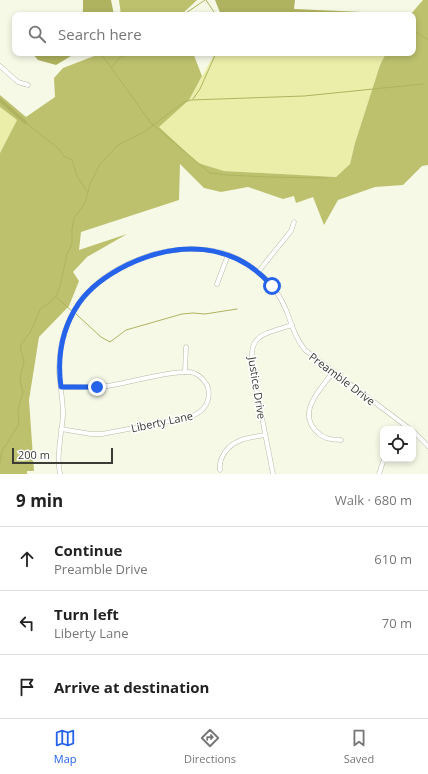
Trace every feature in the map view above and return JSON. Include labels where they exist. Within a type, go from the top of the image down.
[{"type":"street","points":[[0,66],[18,82],[28,85]]},
{"type":"street","points":[[258,272],[291,232],[294,222]]},
{"type":"street","name":"Preamble Drive","points":[[60,474],[58,454],[63,408],[59,372],[60,354],[68,323],[87,293],[116,271],[131,263],[164,252],[181,249],[214,251],[228,255],[241,260],[258,272],[268,281],[279,296],[285,307],[298,341],[305,350],[404,425]]},
{"type":"street","points":[[217,284],[228,255]]},
{"type":"street","name":"Justice Drive","points":[[273,474],[252,366],[251,351],[255,342],[261,336],[292,325]]},
{"type":"street","points":[[61,387],[108,386],[185,372],[186,347]]},
{"type":"street","name":"Liberty Lane","points":[[61,429],[91,434],[102,434],[196,415],[206,405],[208,400],[208,390],[202,378],[194,373],[185,372]]},
{"type":"street","points":[[333,372],[312,400],[310,418],[313,426],[321,435],[328,439],[341,440]]},
{"type":"street","points":[[416,434],[428,446]]},
{"type":"street","points":[[220,470],[221,459],[232,444],[240,440],[265,435]]},
{"type":"street","points":[[379,474],[383,462]]},
{"type":"shaded area","points":[[83,0],[111,0],[113,12],[82,12]]},
{"type":"shaded area","points":[[119,0],[197,0],[184,12],[121,12]]},
{"type":"shaded area","points":[[215,0],[295,0],[294,9],[363,12],[220,12]]},
{"type":"shaded area","points":[[423,0],[428,0],[428,165],[422,166],[403,185],[375,187],[338,200],[324,225],[313,197],[296,203],[294,196],[283,199],[248,187],[221,192],[204,188],[180,164],[179,200],[81,232],[79,250],[127,234],[87,257],[73,272],[79,281],[69,306],[39,337],[29,400],[34,471],[27,471],[27,474],[0,474],[0,153],[17,120],[0,107],[0,95],[26,117],[55,97],[54,78],[63,68],[94,56],[194,56],[202,76],[189,100],[159,127],[198,163],[224,171],[336,177],[350,164],[355,143],[380,65],[384,56],[416,56],[416,12],[413,12]]},
{"type":"shaded area","points":[[35,56],[71,56],[56,65],[38,60]]},
{"type":"shaded area","points":[[213,56],[384,56],[380,65],[355,143],[350,164],[336,177],[224,171],[198,163],[158,127],[189,100]]},
{"type":"shaded area","points":[[0,107],[17,120],[0,153]]},
{"type":"waterway","points":[[187,12],[205,0]]},
{"type":"waterway","points":[[206,0],[214,12]]},
{"type":"waterway","points":[[416,33],[428,40]]},
{"type":"waterway","points":[[102,56],[151,123],[210,173],[268,177],[327,178]]},
{"type":"waterway","points":[[112,67],[119,58],[123,56]]},
{"type":"waterway","points":[[193,99],[200,89],[215,56]]},
{"type":"waterway","points":[[0,463],[2,451],[19,424],[18,410],[23,392],[20,382],[24,362],[20,346],[31,331],[40,309],[52,301],[57,294],[67,254],[72,244],[74,218],[85,203],[90,184],[100,164],[118,145],[144,132],[184,102],[191,100],[304,96],[423,84]]},
{"type":"waterway","points":[[0,100],[25,122]]},
{"type":"waterway","points":[[25,122],[59,149],[65,157],[72,160],[77,176],[87,191]]},
{"type":"waterway","points":[[56,297],[73,312]]},
{"type":"waterway","points":[[76,314],[101,337],[110,342],[126,330],[182,314],[205,314],[237,309]]},
{"type":"route","points":[[97,387],[61,387],[59,366],[61,347],[68,323],[80,302],[87,293],[116,271],[131,263],[164,252],[181,249],[209,250],[220,252],[241,260],[263,276],[272,286]]}]
